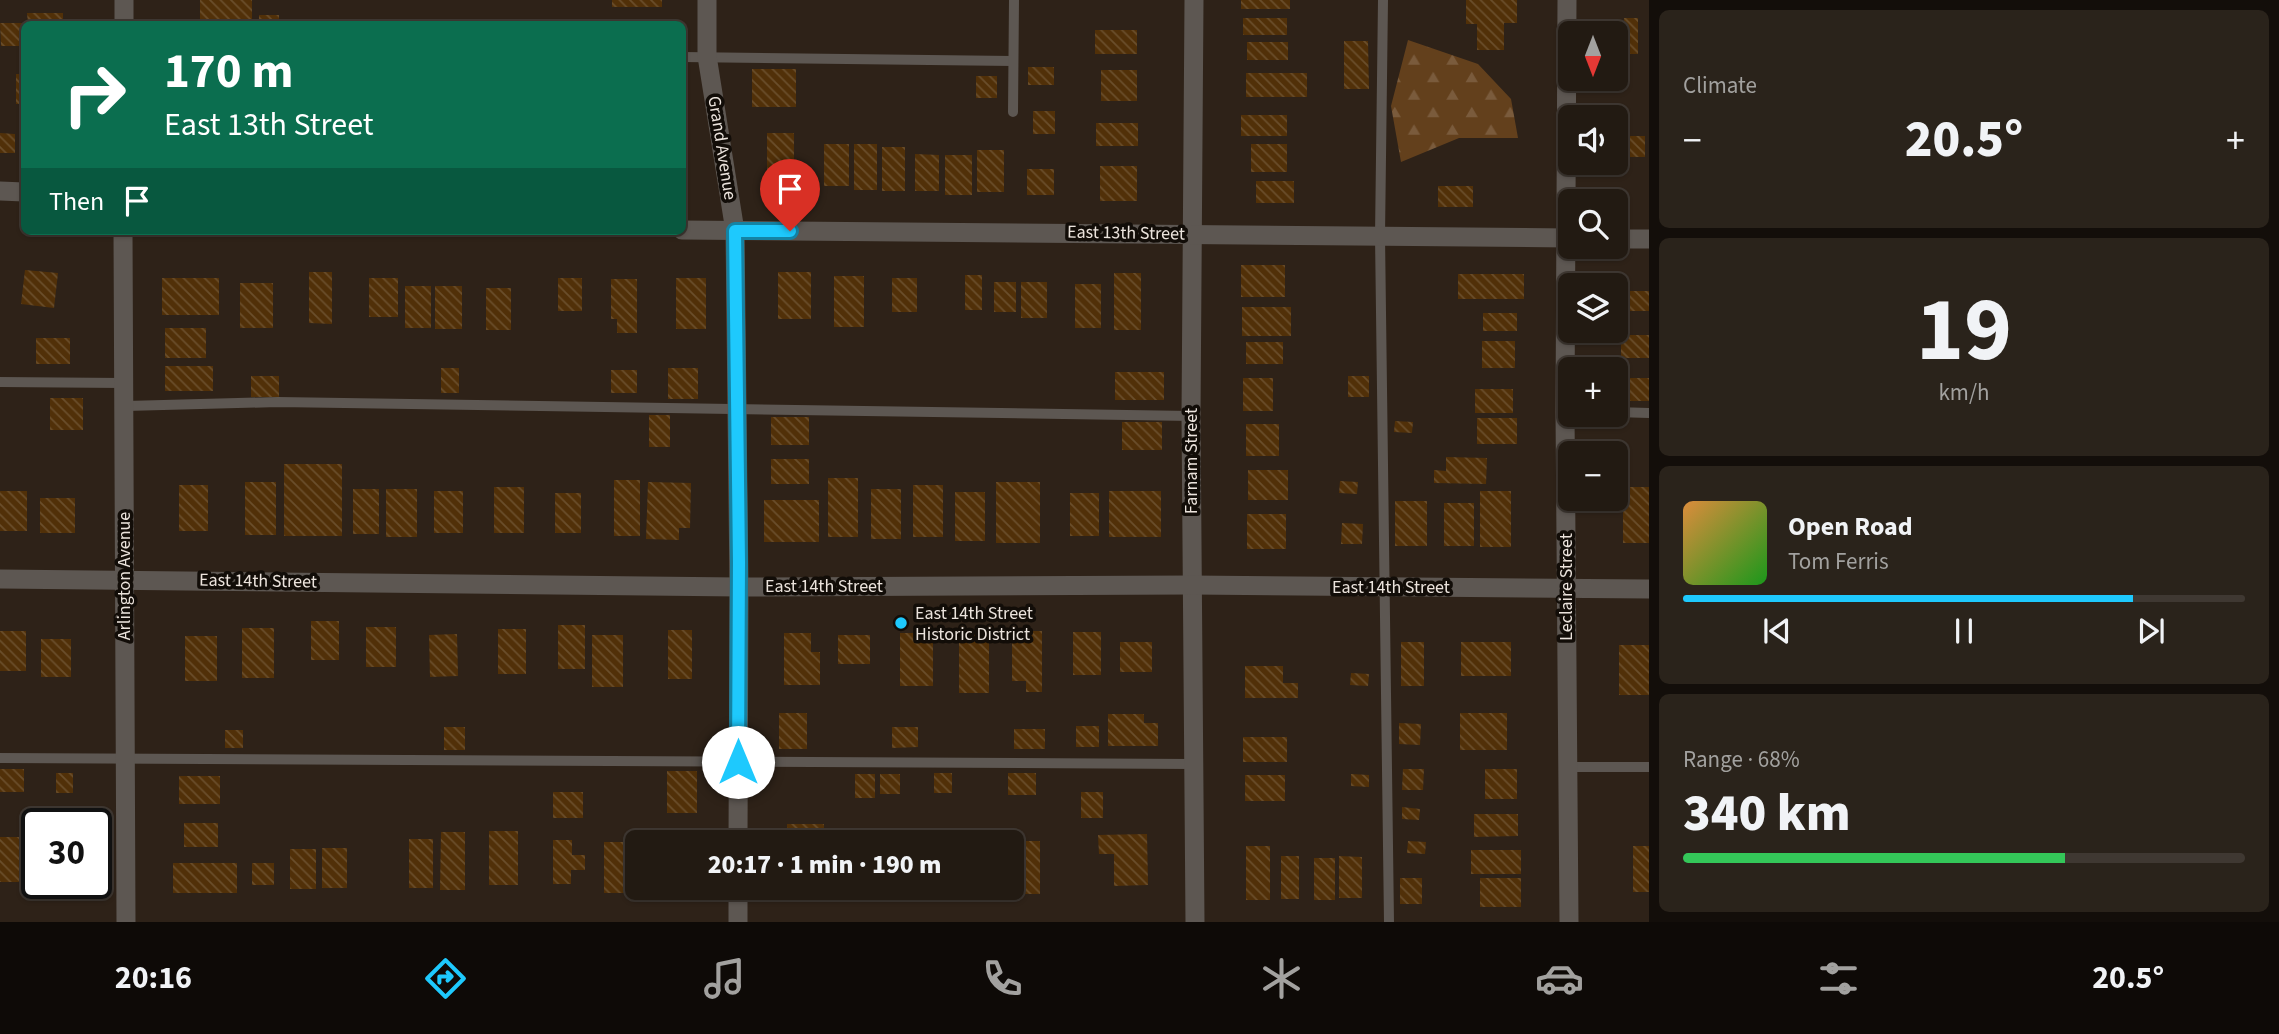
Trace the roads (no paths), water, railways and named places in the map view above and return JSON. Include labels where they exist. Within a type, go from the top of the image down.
[{"type":"street","points":[[124,0],[124,21]]},
{"type":"street","name":"Grand Avenue","points":[[707,0],[707,56],[735,231],[739,587],[738,830]]},
{"type":"street","name":"Farnam Street","points":[[1194,0],[1191,416],[1195,922]]},
{"type":"street","name":"Leclaire Street","points":[[1567,0],[1568,189]]},
{"type":"street","points":[[0,191],[21,192]]},
{"type":"street","name":"East 13th Street","points":[[686,230],[1558,238]]},
{"type":"street","name":"Arlington Avenue","points":[[123,235],[126,922]]},
{"type":"street","points":[[1628,239],[1649,239]]},
{"type":"street","name":"Leclaire Street","points":[[1567,357],[1568,259]]},
{"type":"street","name":"Leclaire Street","points":[[1567,427],[1566,767],[1569,922]]},
{"type":"street","name":"East 14th Street","points":[[0,579],[739,587],[1192,584],[1649,589]]},
{"type":"street","points":[[738,900],[738,922]]},
{"type":"lane","points":[[1013,112],[1014,0]]},
{"type":"lane","points":[[1383,0],[1380,236],[1389,922]]},
{"type":"lane","points":[[686,57],[1013,61]]},
{"type":"lane","points":[[0,382],[123,383]]},
{"type":"lane","points":[[125,406],[278,402],[1191,416]]},
{"type":"lane","points":[[1628,412],[1649,413]]},
{"type":"lane","points":[[0,758],[1192,764]]},
{"type":"lane","points":[[1566,767],[1649,767]]},
{"type":"place","name":"East 14th Street Historic District","points":[[901,623]]}]
